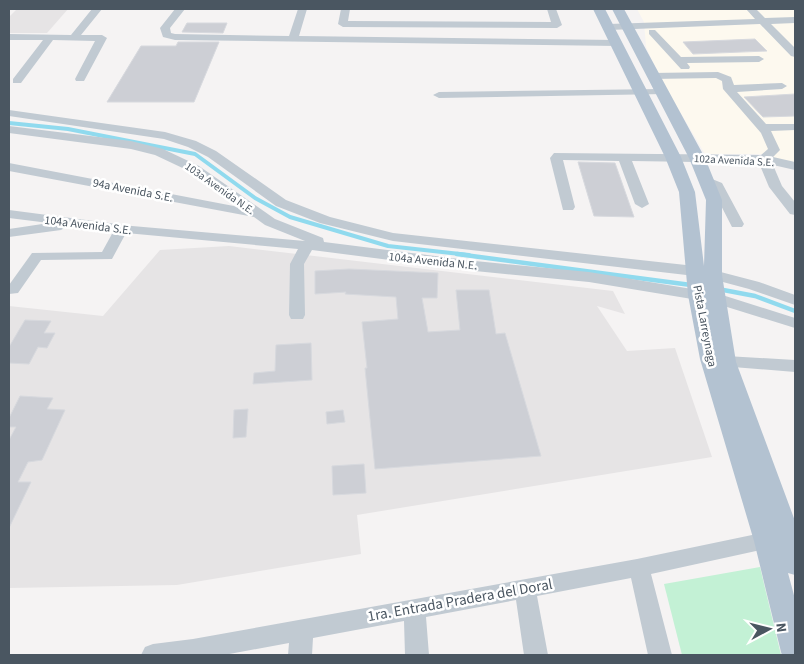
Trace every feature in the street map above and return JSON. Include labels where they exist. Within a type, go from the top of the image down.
[{"type":"main road","name":"Pista Larreynaga","points":[[599,9],[673,157],[687,192],[706,285],[726,362],[781,515],[795,564]]},
{"type":"main road","name":"Pista Larreynaga","points":[[618,9],[697,158],[714,200],[706,285],[710,359],[767,541],[795,652]]},
{"type":"street","points":[[73,38],[97,9]]},
{"type":"street","points":[[180,9],[165,28],[166,35],[175,37],[293,39],[613,34],[628,30],[795,20]]},
{"type":"street","points":[[293,39],[296,21],[304,9]]},
{"type":"street","points":[[345,9],[343,24],[557,25],[552,9]]},
{"type":"street","points":[[751,9],[795,54]]},
{"type":"street","points":[[628,30],[652,32],[795,30]]},
{"type":"street","points":[[652,32],[691,75]]},
{"type":"street","points":[[9,37],[102,38],[80,79]]},
{"type":"street","points":[[17,81],[51,37]]},
{"type":"street","points":[[679,60],[759,59]]},
{"type":"street","points":[[652,76],[723,76],[761,90],[744,111],[782,122],[772,140],[774,150],[764,159],[776,187],[795,211]]},
{"type":"street","points":[[439,96],[662,95]]},
{"type":"street","points":[[9,114],[165,136],[192,144],[212,154],[282,203],[325,220],[369,232],[706,285],[754,285],[795,300]]},
{"type":"street","name":"103a Avenida N.E.","points":[[9,129],[131,145],[159,152],[195,169],[257,214],[287,229],[338,248]]},
{"type":"street","points":[[624,156],[642,204]]},
{"type":"street","name":"102a Avenida S.E.","points":[[568,207],[556,157],[624,156],[764,159],[795,166]]},
{"type":"street","name":"94a Avenida S.E.","points":[[9,167],[257,214]]},
{"type":"street","points":[[706,181],[717,186],[737,224]]},
{"type":"street","name":"104a Avenida S.E.","points":[[9,214],[121,229],[168,233]]},
{"type":"street","points":[[9,233],[38,230],[72,223]]},
{"type":"street","points":[[13,290],[37,256],[107,256],[121,229]]},
{"type":"street","name":"104a Avenida N.E.","points":[[168,233],[338,248],[475,266],[589,277],[706,285]]},
{"type":"street","points":[[297,315],[297,264],[307,245]]},
{"type":"street","points":[[706,285],[795,322]]},
{"type":"street","points":[[726,362],[795,366]]},
{"type":"street","name":"1ra. Entrada Pradera del Doral","points":[[153,655],[185,653],[302,629],[636,568],[767,541]]},
{"type":"street","points":[[636,568],[642,580],[660,655]]},
{"type":"street","points":[[525,589],[536,655]]},
{"type":"street","points":[[414,609],[417,655]]},
{"type":"street","points":[[300,655],[302,629]]},
{"type":"shaded area","points":[[17,9],[68,9],[47,33],[9,33],[9,17]]},
{"type":"shaded area","points":[[637,9],[795,9],[795,164],[761,154],[705,154],[663,83],[646,47],[644,22]]},
{"type":"shaded area","points":[[229,246],[613,291],[625,314],[597,306],[627,351],[675,348],[712,457],[357,515],[361,554],[177,585],[9,588],[9,306],[103,316],[160,250]]},
{"type":"green space","points":[[760,567],[781,655],[682,655],[664,584]]},
{"type":"building","points":[[187,23],[227,23],[223,33],[182,32]]},
{"type":"building","points":[[755,39],[767,51],[693,54],[683,42]]},
{"type":"building","points":[[178,42],[219,42],[194,102],[107,102],[141,46],[176,46]]},
{"type":"building","points":[[795,94],[795,116],[763,117],[744,97]]},
{"type":"building","points":[[578,162],[615,163],[634,217],[594,216]]},
{"type":"building","points":[[349,269],[438,273],[437,298],[422,298],[428,332],[460,330],[456,290],[489,290],[496,334],[505,333],[541,456],[375,469],[362,322],[398,319],[396,297],[345,294],[346,292],[315,294],[315,271]]},
{"type":"building","points":[[25,320],[51,321],[44,333],[55,333],[47,348],[38,347],[29,364],[9,363],[9,347]]},
{"type":"building","points":[[311,343],[312,380],[253,384],[254,373],[275,371],[276,345]]},
{"type":"building","points":[[20,396],[53,398],[47,409],[65,410],[42,460],[28,462],[18,482],[31,482],[9,528],[9,440],[16,427],[9,427],[9,418]]},
{"type":"building","points":[[248,409],[246,437],[233,438],[234,410]]},
{"type":"building","points":[[343,410],[345,422],[327,424],[326,412]]},
{"type":"building","points":[[364,464],[366,493],[333,495],[332,466]]},
{"type":"waterway","points":[[9,123],[68,129],[195,154],[255,198],[290,217],[388,246],[469,255]]},
{"type":"waterway","points":[[457,254],[691,285]]},
{"type":"waterway","points":[[718,289],[755,296],[795,311]]}]
